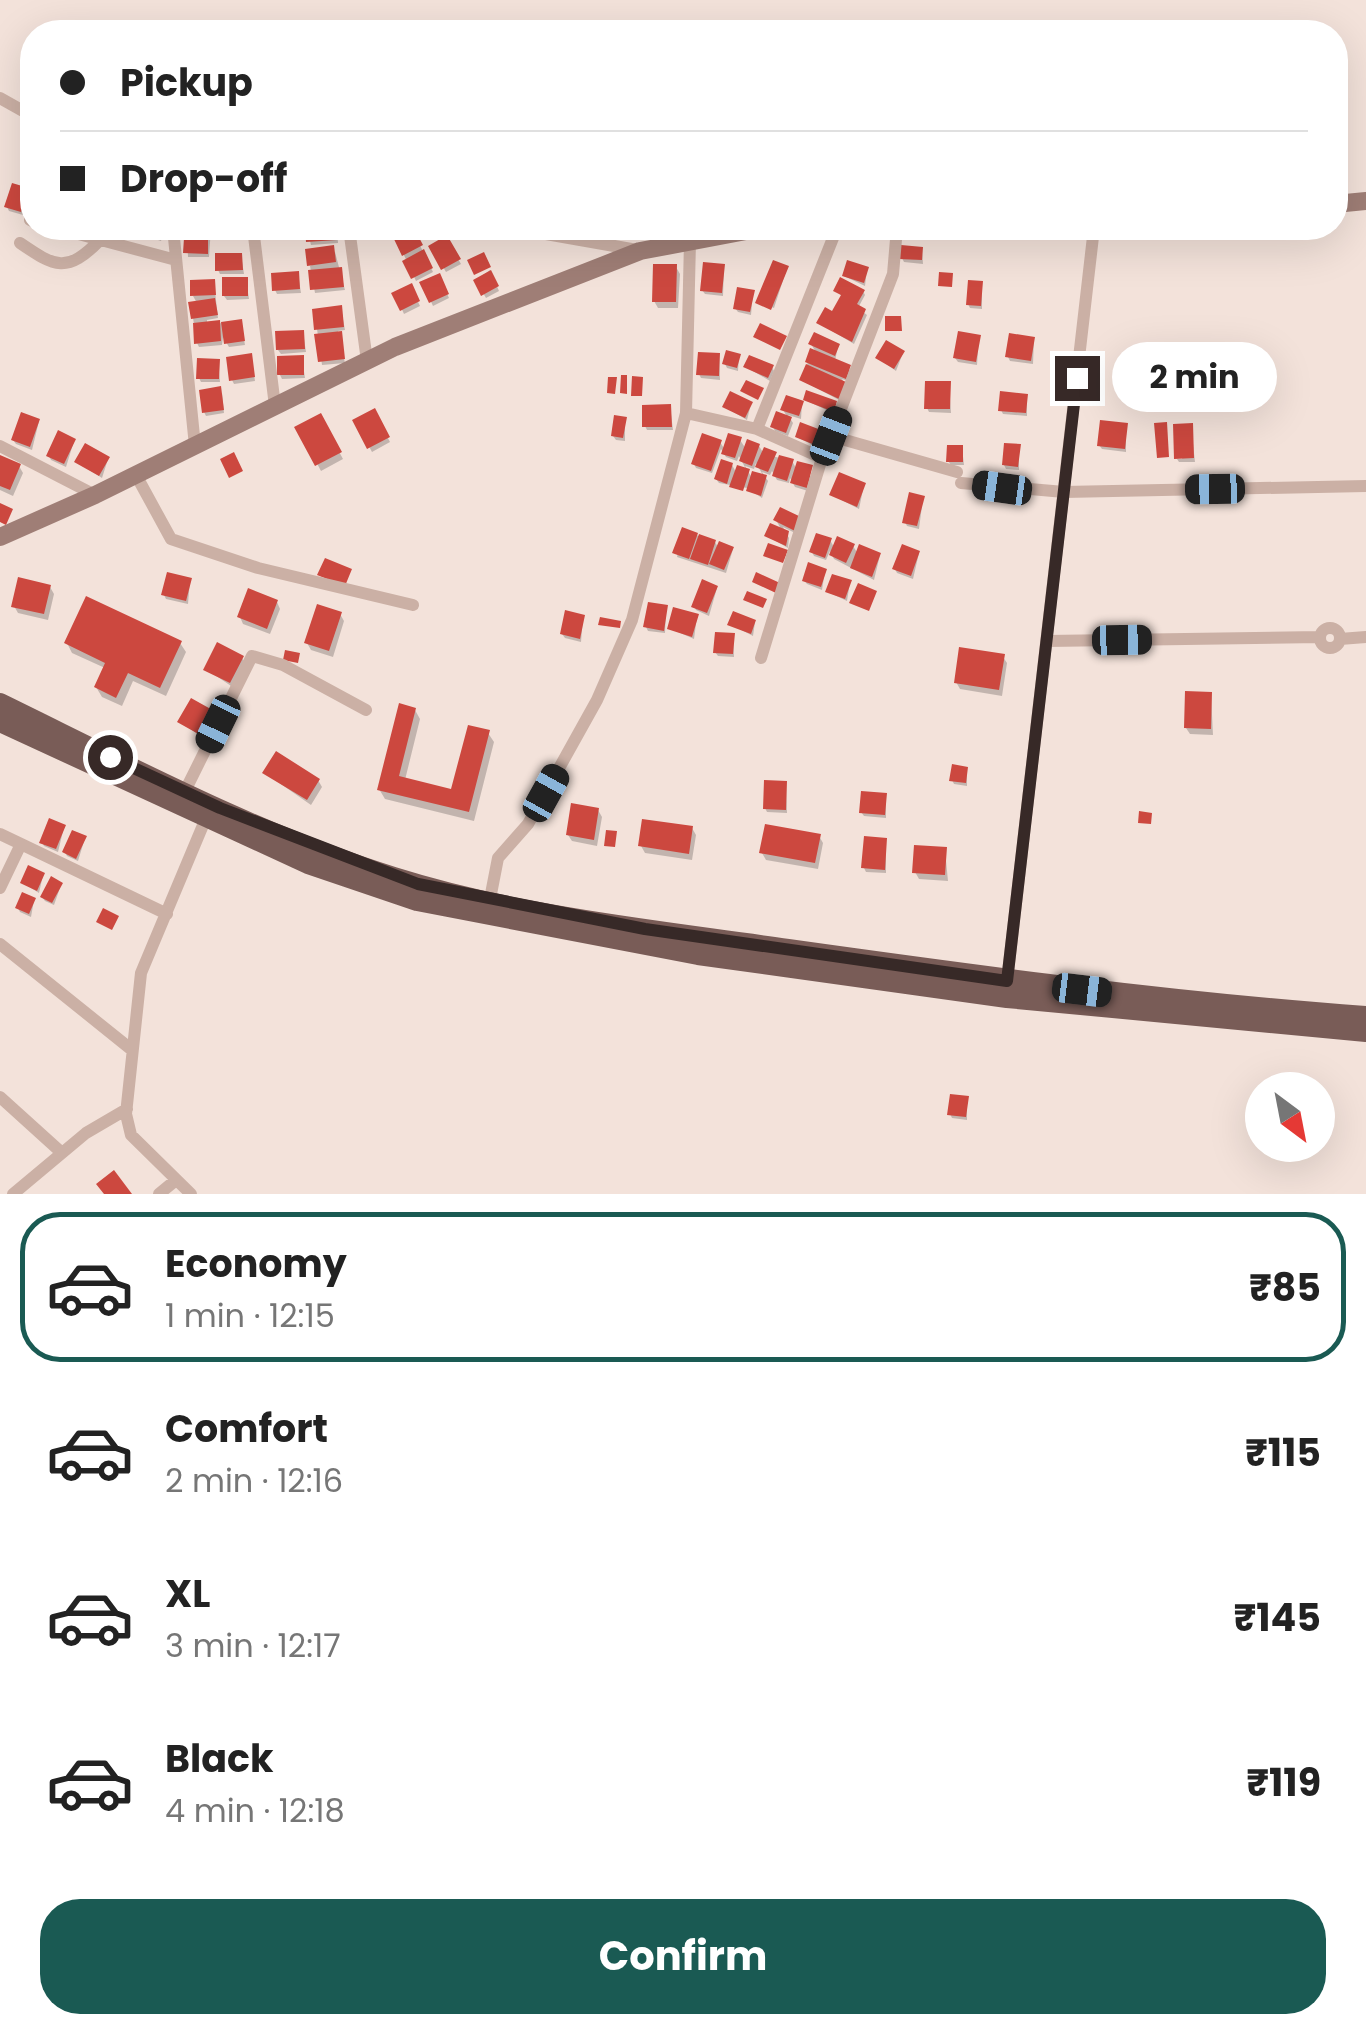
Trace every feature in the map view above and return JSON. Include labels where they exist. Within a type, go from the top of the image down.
[{"type":"main road","points":[[0,537],[95,495],[367,361],[640,250],[696,240]]},
{"type":"main road","points":[[0,703],[185,791],[393,877],[490,900],[645,929],[1007,981],[1214,1005],[1366,1016]]},
{"type":"main road","points":[[0,722],[308,864],[417,901],[698,954],[1006,998],[1366,1032]]},
{"type":"street","points":[[20,243],[40,260],[68,264],[86,255],[100,240],[176,260]]},
{"type":"street","points":[[174,240],[195,446]]},
{"type":"street","points":[[255,240],[276,406]]},
{"type":"street","points":[[351,240],[367,361]]},
{"type":"street","points":[[582,240],[640,250]]},
{"type":"street","points":[[756,429],[831,240]]},
{"type":"street","points":[[761,658],[822,458],[893,274],[896,240]]},
{"type":"street","points":[[1007,981],[1093,240]]},
{"type":"street","points":[[490,900],[498,858],[528,824],[597,700],[632,620],[686,413],[690,241]]},
{"type":"street","points":[[686,413],[756,429],[822,458]]},
{"type":"street","points":[[831,436],[958,478],[1064,492],[1366,486]]},
{"type":"street","points":[[0,446],[95,495]]},
{"type":"street","points":[[136,475],[171,538],[258,568],[413,605]]},
{"type":"street","points":[[1047,641],[1320,637],[1334,629],[1340,639],[1366,636]]},
{"type":"street","points":[[185,791],[252,656],[283,665],[366,710]]},
{"type":"street","points":[[191,1194],[131,1134],[127,1109],[140,973],[206,818]]},
{"type":"street","points":[[0,834],[167,914]]},
{"type":"street","points":[[0,888],[20,844]]},
{"type":"street","points":[[0,944],[132,1050]]},
{"type":"street","points":[[0,1097],[62,1153]]},
{"type":"street","points":[[0,1189],[10,1194],[127,1109]]},
{"type":"street","points":[[159,1194],[176,1180]]},
{"type":"building","points":[[12,183],[20,185],[20,212],[4,207]]},
{"type":"building","points":[[184,240],[208,240],[208,254],[183,253]]},
{"type":"building","points":[[394,240],[420,240],[423,245],[402,256]]},
{"type":"building","points":[[438,240],[450,240],[461,259],[441,270],[428,246]]},
{"type":"building","points":[[334,245],[336,262],[307,266],[305,249]]},
{"type":"building","points":[[901,245],[923,247],[922,260],[899,259]]},
{"type":"building","points":[[424,249],[433,268],[411,279],[402,261]]},
{"type":"building","points":[[484,252],[491,267],[474,275],[467,260]]},
{"type":"building","points":[[215,253],[242,253],[243,270],[215,271]]},
{"type":"building","points":[[773,260],[789,266],[771,310],[755,303]]},
{"type":"building","points":[[847,260],[869,267],[864,283],[842,276]]},
{"type":"building","points":[[703,262],[725,264],[722,293],[700,291]]},
{"type":"building","points":[[653,264],[677,264],[676,302],[652,302]]},
{"type":"building","points":[[342,267],[344,287],[310,290],[308,270]]},
{"type":"building","points":[[491,270],[499,286],[481,296],[473,280]]},
{"type":"building","points":[[299,271],[300,289],[272,291],[271,273]]},
{"type":"building","points":[[939,272],[953,273],[952,287],[938,286]]},
{"type":"building","points":[[440,273],[449,294],[429,303],[419,282]]},
{"type":"building","points":[[222,277],[248,277],[248,296],[222,296]]},
{"type":"building","points":[[840,277],[865,290],[857,304],[866,309],[852,342],[816,323],[825,307],[832,311],[841,295],[833,291]]},
{"type":"building","points":[[215,279],[216,295],[190,296],[190,280]]},
{"type":"building","points":[[968,280],[983,281],[981,306],[966,305]]},
{"type":"building","points":[[412,283],[420,301],[400,311],[391,293]]},
{"type":"building","points":[[737,287],[755,290],[750,312],[733,309]]},
{"type":"building","points":[[215,298],[218,315],[191,319],[188,302]]},
{"type":"building","points":[[342,305],[344,327],[314,330],[312,309]]},
{"type":"building","points":[[885,316],[901,316],[902,331],[885,331]]},
{"type":"building","points":[[242,319],[245,341],[224,344],[221,322]]},
{"type":"building","points":[[220,320],[221,341],[194,344],[193,323]]},
{"type":"building","points":[[760,323],[787,336],[780,350],[753,337]]},
{"type":"building","points":[[304,330],[305,349],[276,350],[275,331]]},
{"type":"building","points":[[342,331],[345,359],[318,362],[314,334]]},
{"type":"building","points":[[958,331],[981,335],[976,362],[953,358]]},
{"type":"building","points":[[814,332],[840,344],[835,356],[808,344]]},
{"type":"building","points":[[1009,333],[1035,337],[1031,361],[1005,357]]},
{"type":"building","points":[[886,340],[905,351],[894,369],[875,358]]},
{"type":"building","points":[[810,348],[851,365],[846,379],[805,362]]},
{"type":"building","points":[[726,350],[741,354],[737,368],[722,364]]},
{"type":"building","points":[[698,352],[720,353],[719,376],[696,375]]},
{"type":"building","points":[[252,353],[255,377],[229,381],[226,357]]},
{"type":"building","points":[[304,355],[304,375],[277,375],[277,356]]},
{"type":"building","points":[[749,355],[774,365],[768,378],[743,367]]},
{"type":"building","points":[[197,358],[220,359],[219,379],[196,379]]},
{"type":"building","points":[[806,364],[846,382],[839,399],[799,380]]},
{"type":"building","points":[[621,375],[627,375],[627,394],[620,393]]},
{"type":"building","points":[[632,376],[643,377],[642,396],[631,396]]},
{"type":"building","points":[[608,377],[617,377],[615,394],[607,393]]},
{"type":"building","points":[[746,380],[764,388],[758,400],[740,391]]},
{"type":"building","points":[[925,381],[951,381],[950,409],[924,409]]},
{"type":"building","points":[[221,386],[224,410],[202,413],[199,390]]},
{"type":"building","points":[[806,390],[837,401],[834,412],[803,400]]},
{"type":"building","points":[[730,391],[753,402],[745,418],[722,407]]},
{"type":"building","points":[[1000,391],[1028,394],[1026,413],[998,411]]},
{"type":"building","points":[[786,395],[804,401],[799,416],[780,410]]},
{"type":"building","points":[[671,404],[672,427],[642,427],[642,405]]},
{"type":"building","points":[[375,408],[390,437],[367,449],[352,420]]},
{"type":"building","points":[[776,411],[792,417],[786,433],[770,427]]},
{"type":"building","points":[[21,412],[40,419],[30,447],[11,440]]},
{"type":"building","points":[[321,413],[342,452],[315,466],[294,427]]},
{"type":"building","points":[[614,415],[627,417],[623,438],[611,436]]},
{"type":"building","points":[[1100,420],[1128,423],[1125,449],[1097,446]]},
{"type":"building","points":[[800,422],[821,430],[815,445],[795,437]]},
{"type":"building","points":[[1167,422],[1169,457],[1157,458],[1154,423]]},
{"type":"building","points":[[1193,423],[1194,458],[1174,459],[1173,424]]},
{"type":"building","points":[[58,430],[76,439],[64,464],[46,456]]},
{"type":"building","points":[[702,433],[722,440],[711,471],[691,464]]},
{"type":"building","points":[[728,433],[742,437],[735,458],[721,454]]},
{"type":"building","points":[[747,439],[760,444],[752,466],[739,461]]},
{"type":"building","points":[[85,443],[110,457],[99,476],[74,462]]},
{"type":"building","points":[[1004,443],[1021,444],[1018,467],[1002,465]]},
{"type":"building","points":[[947,445],[963,445],[963,462],[946,462]]},
{"type":"building","points":[[764,447],[777,452],[768,472],[755,467]]},
{"type":"building","points":[[234,452],[243,471],[229,478],[220,459]]},
{"type":"building","points":[[0,455],[21,464],[10,490],[0,486]]},
{"type":"building","points":[[779,455],[794,459],[787,481],[772,476]]},
{"type":"building","points":[[721,459],[733,463],[727,484],[714,479]]},
{"type":"building","points":[[797,461],[813,465],[807,488],[790,483]]},
{"type":"building","points":[[737,465],[750,469],[743,491],[729,487]]},
{"type":"building","points":[[752,471],[767,475],[761,496],[746,491]]},
{"type":"building","points":[[839,472],[866,483],[857,507],[829,495]]},
{"type":"building","points":[[909,492],[925,496],[917,526],[902,523]]},
{"type":"building","points":[[0,503],[13,509],[6,525],[0,522]]},
{"type":"building","points":[[780,507],[801,517],[795,531],[773,520]]},
{"type":"building","points":[[770,523],[789,531],[786,546],[764,536]]},
{"type":"building","points":[[682,527],[698,533],[689,559],[672,553]]},
{"type":"building","points":[[816,533],[832,538],[825,558],[809,552]]},
{"type":"building","points":[[699,534],[716,540],[708,565],[690,559]]},
{"type":"building","points":[[837,536],[855,544],[846,563],[829,555]]},
{"type":"building","points":[[719,541],[734,547],[724,570],[709,564]]},
{"type":"building","points":[[768,543],[788,550],[783,563],[763,556]]},
{"type":"building","points":[[859,544],[881,553],[872,577],[850,568]]},
{"type":"building","points":[[902,544],[920,551],[911,576],[892,569]]},
{"type":"building","points":[[325,558],[352,569],[345,586],[317,575]]},
{"type":"building","points":[[808,562],[827,569],[821,587],[802,581]]},
{"type":"building","points":[[167,572],[192,578],[186,601],[161,595]]},
{"type":"building","points":[[756,572],[780,583],[776,593],[752,582]]},
{"type":"building","points":[[832,574],[852,580],[845,599],[825,592]]},
{"type":"building","points":[[18,577],[51,585],[44,614],[11,607]]},
{"type":"building","points":[[702,579],[718,586],[707,613],[691,607]]},
{"type":"building","points":[[858,583],[877,591],[869,611],[849,603]]},
{"type":"building","points":[[248,588],[278,600],[267,629],[237,617]]},
{"type":"building","points":[[747,591],[767,599],[763,608],[743,600]]},
{"type":"building","points":[[86,596],[182,641],[160,688],[128,673],[116,698],[94,687],[105,663],[64,643]]},
{"type":"building","points":[[648,602],[668,605],[664,631],[643,627]]},
{"type":"building","points":[[317,604],[342,612],[329,651],[304,643]]},
{"type":"building","points":[[673,607],[699,614],[692,637],[667,629]]},
{"type":"building","points":[[565,610],[585,615],[580,639],[560,634]]},
{"type":"building","points":[[733,611],[756,620],[751,634],[727,625]]},
{"type":"building","points":[[600,617],[621,621],[620,628],[598,625]]},
{"type":"building","points":[[715,632],[735,633],[733,654],[713,653]]},
{"type":"building","points":[[217,642],[244,656],[230,683],[203,670]]},
{"type":"building","points":[[959,647],[1005,654],[999,690],[954,683]]},
{"type":"building","points":[[285,650],[300,653],[298,663],[283,660]]},
{"type":"building","points":[[1185,691],[1212,692],[1211,729],[1184,728]]},
{"type":"building","points":[[191,698],[216,712],[202,736],[177,722]]},
{"type":"building","points":[[399,703],[416,708],[399,776],[451,789],[468,725],[490,730],[469,812],[377,790]]},
{"type":"building","points":[[276,751],[320,779],[307,800],[262,773]]},
{"type":"building","points":[[952,764],[968,767],[966,783],[949,781]]},
{"type":"building","points":[[764,780],[787,781],[786,810],[763,809]]},
{"type":"building","points":[[861,791],[887,793],[885,815],[859,813]]},
{"type":"building","points":[[571,803],[599,808],[594,840],[566,835]]},
{"type":"building","points":[[1139,811],[1152,813],[1151,824],[1138,823]]},
{"type":"building","points":[[49,818],[66,825],[56,849],[39,843]]},
{"type":"building","points":[[642,819],[693,826],[689,854],[638,846]]},
{"type":"building","points":[[765,824],[821,834],[815,863],[759,853]]},
{"type":"building","points":[[72,830],[87,836],[76,859],[62,852]]},
{"type":"building","points":[[606,830],[617,831],[615,847],[604,846]]},
{"type":"building","points":[[864,836],[887,838],[885,870],[861,868]]},
{"type":"building","points":[[914,845],[947,847],[945,875],[912,873]]},
{"type":"building","points":[[28,865],[45,873],[37,891],[20,883]]},
{"type":"building","points":[[51,876],[63,883],[52,903],[40,897]]},
{"type":"building","points":[[22,892],[36,898],[29,914],[15,908]]},
{"type":"building","points":[[103,908],[119,916],[112,930],[96,922]]},
{"type":"building","points":[[950,1094],[969,1096],[966,1117],[947,1115]]},
{"type":"building","points":[[114,1170],[132,1194],[104,1194],[96,1184]]},
{"type":"route","points":[[110,757],[220,808],[418,884],[645,929],[1007,981],[1077,378]]}]
